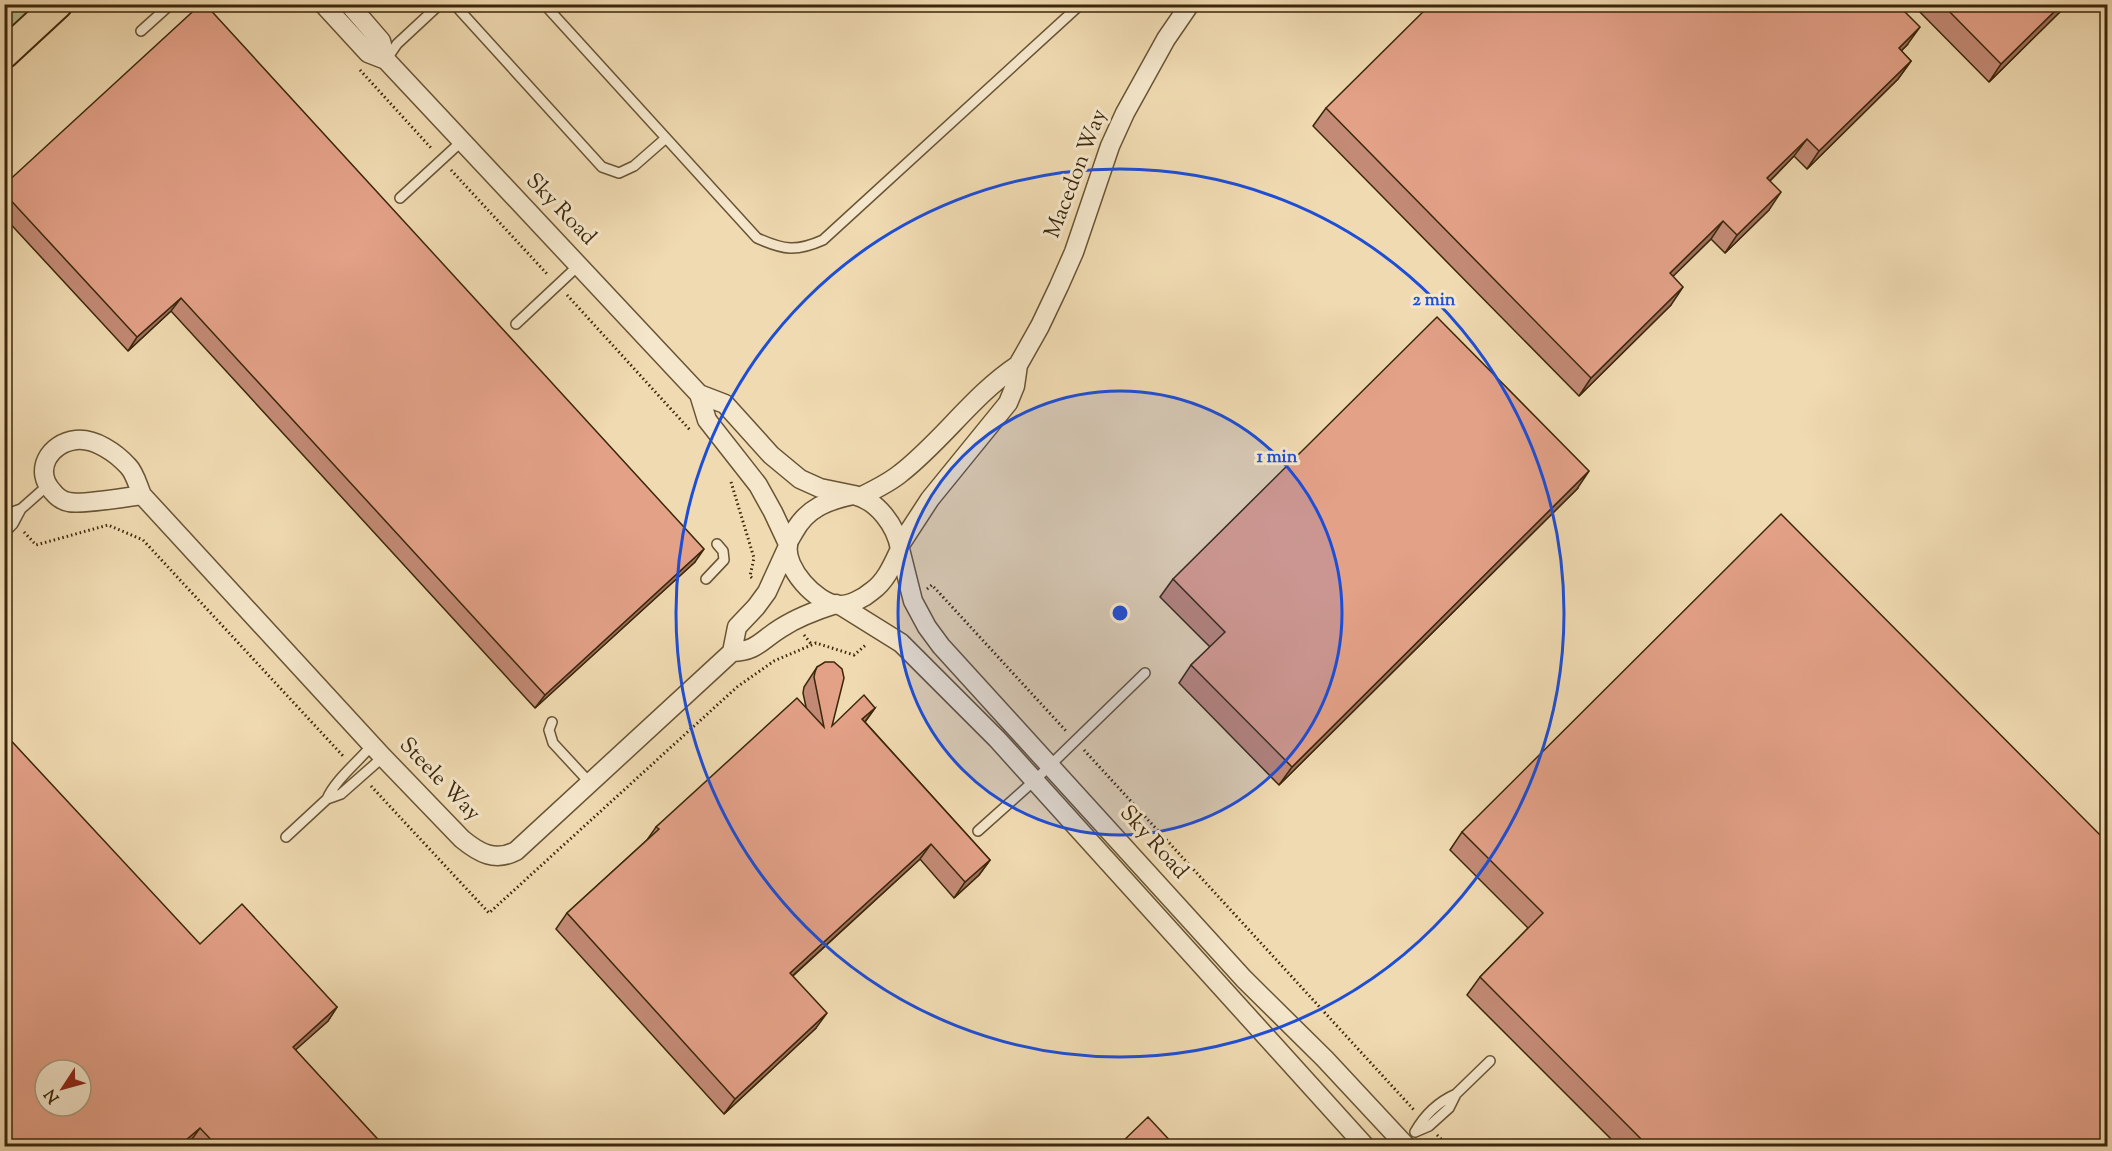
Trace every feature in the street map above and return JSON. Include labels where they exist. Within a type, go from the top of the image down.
[{"type":"main road","points":[[4,54],[58,4]]},
{"type":"street","name":"Sky Road","points":[[349,4],[381,41],[386,60]]},
{"type":"street","name":"Macedon Way","points":[[900,547],[930,499],[1008,403],[1018,365],[1040,327],[1074,252],[1110,146],[1125,113],[1166,39],[1190,4]]},
{"type":"street","name":"Sky Road","points":[[317,11],[368,53],[386,60],[699,394],[724,404],[771,455],[800,479],[820,488],[857,496]]},
{"type":"street","name":"Macedon Way","points":[[857,496],[899,474],[921,456],[1002,375],[1018,365]]},
{"type":"street","name":"Sky Road","points":[[699,394],[706,420],[758,485],[788,545]]},
{"type":"street","name":"Steele Way","points":[[47,486],[44,465],[49,454],[60,444],[77,440],[91,442],[109,450],[130,467],[142,495],[377,751],[462,839],[476,850],[492,856],[508,855],[516,851],[732,652],[748,651],[794,621],[815,611],[838,605]]},
{"type":"street","points":[[47,486],[58,497],[69,503],[142,495]]},
{"type":"street","points":[[732,652],[737,627],[767,592],[788,545],[802,519],[811,510],[835,499],[857,496],[870,502],[886,518],[897,535],[900,547],[880,584],[871,593],[838,605],[816,595],[799,578],[790,559],[788,545]]},
{"type":"street","name":"Sky Road","points":[[900,547],[913,602],[941,646],[1244,979],[1408,1140]]},
{"type":"street","name":"Sky Road","points":[[838,605],[882,629],[922,662],[1035,780],[1365,1146]]},
{"type":"lane","points":[[141,32],[171,4]]},
{"type":"lane","points":[[386,60],[397,44],[440,4]]},
{"type":"lane","points":[[453,4],[602,167],[619,173],[634,166],[666,138]]},
{"type":"lane","points":[[544,4],[757,238],[792,250],[808,247],[824,240],[1081,4]]},
{"type":"lane","points":[[400,198],[462,141]]},
{"type":"lane","points":[[516,324],[579,265]]},
{"type":"lane","points":[[4,515],[21,509],[47,486]]},
{"type":"lane","points":[[4,533],[15,522],[21,509]]},
{"type":"lane","points":[[706,579],[724,560],[723,551],[717,543]]},
{"type":"lane","points":[[978,831],[1050,766],[1145,673]]},
{"type":"lane","points":[[552,722],[549,730],[553,743],[590,783]]},
{"type":"lane","points":[[327,800],[332,787],[354,767],[377,751]]},
{"type":"lane","points":[[286,837],[327,800],[341,794],[362,776],[377,751]]},
{"type":"lane","points":[[1408,1140],[1426,1122],[1449,1108],[1456,1094],[1490,1061]]},
{"type":"path","points":[[296,4],[317,11]]},
{"type":"path","points":[[357,67],[697,436]]},
{"type":"path","points":[[725,473],[732,483],[754,558],[750,576],[767,592]]},
{"type":"path","points":[[15,522],[36,545],[108,525],[143,540],[354,767]]},
{"type":"path","points":[[913,602],[932,585],[1448,1146]]},
{"type":"path","points":[[794,621],[812,645]]},
{"type":"path","points":[[362,776],[489,913],[737,687],[774,661],[812,645],[816,644],[854,654],[882,629]]},
{"type":"green space","points":[[5,5],[43,5],[5,40]]},
{"type":"building","points":[[201,4],[205,4],[704,549],[545,695],[181,298],[137,337],[4,193],[4,185]]},
{"type":"building","points":[[1431,4],[1897,4],[1920,27],[1899,48],[1911,61],[1819,151],[1807,139],[1767,178],[1781,192],[1737,235],[1723,221],[1670,273],[1683,287],[1591,378],[1326,108]]},
{"type":"building","points":[[1942,4],[2062,4],[2001,64]]},
{"type":"building","points":[[1437,317],[1589,471],[1292,767],[1191,665],[1225,632],[1173,579]]},
{"type":"building","points":[[1781,514],[2108,843],[2108,1146],[1648,1146],[1480,977],[1543,913],[1462,832]]},
{"type":"building","points":[[825,662],[834,662],[842,669],[844,678],[832,726],[864,695],[875,708],[862,719],[990,860],[965,882],[931,844],[790,973],[827,1013],[735,1099],[567,913],[659,829],[656,827],[797,698],[824,727],[814,677],[817,667]]},
{"type":"building","points":[[4,733],[200,944],[242,904],[337,1007],[293,1047],[384,1146],[217,1146],[200,1128],[179,1146],[4,1146]]},
{"type":"building","points":[[1148,1117],[1175,1146],[1118,1146]]}]
